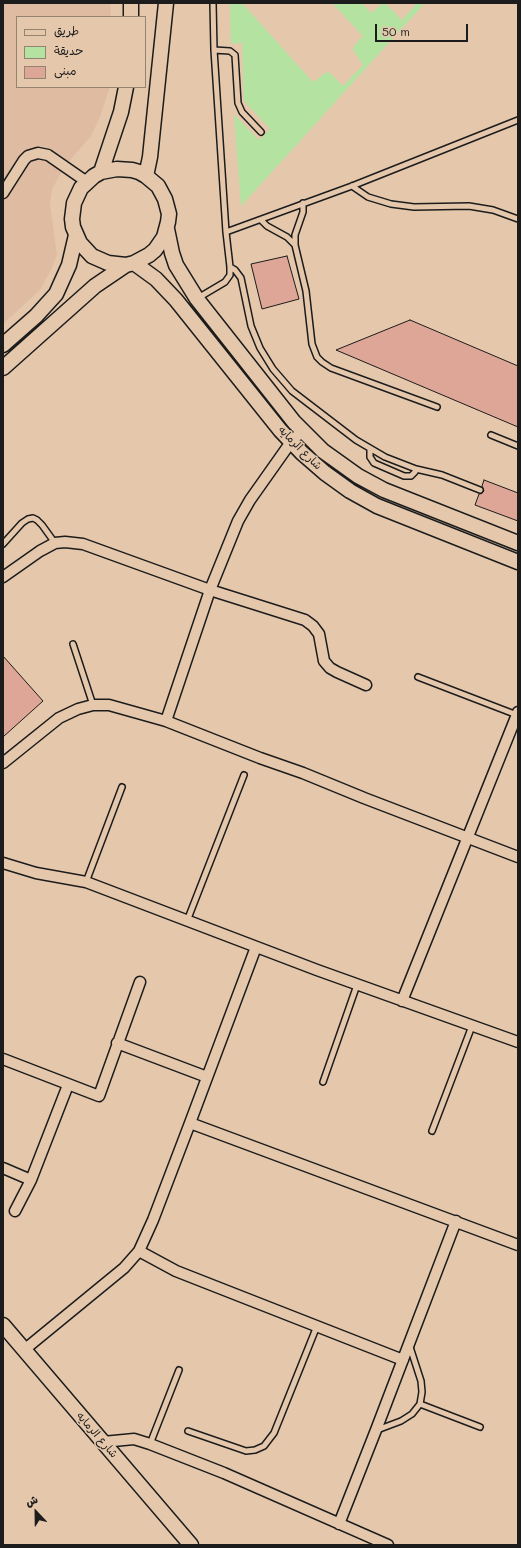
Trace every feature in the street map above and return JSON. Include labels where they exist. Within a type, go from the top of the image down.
[{"type":"street","points":[[131,3],[131,16]]},
{"type":"street","points":[[146,176],[150,157],[166,3]]},
{"type":"street","points":[[101,172],[121,112],[126,88]]},
{"type":"street","points":[[3,193],[24,160],[28,156],[38,153],[48,155],[87,182]]},
{"type":"street","points":[[3,368],[95,286],[130,264],[149,256],[164,237],[167,229],[169,214],[165,199],[158,186],[139,172],[124,168],[116,168],[101,172],[87,182],[77,195],[72,211],[73,227],[85,250],[100,260],[112,264],[130,264]]},
{"type":"street","name":"شارع الرمايه","points":[[167,229],[176,264],[197,299],[302,431],[334,460],[371,483],[518,543]]},
{"type":"street","points":[[3,346],[36,316],[56,294],[69,265],[76,235]]},
{"type":"street","name":"شارع الرمايه","points":[[130,264],[156,279],[176,300],[291,442],[313,463],[337,482],[377,506],[518,562]]},
{"type":"street","points":[[166,722],[210,590],[238,521],[250,500],[291,442],[302,431]]},
{"type":"street","points":[[3,577],[40,551],[55,543],[65,542],[83,544],[210,590],[304,620],[313,626],[319,634],[324,661],[330,668],[366,685]]},
{"type":"street","points":[[3,763],[59,718],[78,709],[93,705],[109,705],[166,722],[303,773],[467,839],[518,857]]},
{"type":"street","points":[[402,1000],[517,714]]},
{"type":"street","points":[[3,863],[36,873],[86,882],[357,985],[518,1042]]},
{"type":"street","points":[[24,1350],[124,1268],[138,1251],[152,1220],[190,1123],[256,947]]},
{"type":"street","points":[[3,1059],[99,1096],[140,982]]},
{"type":"street","points":[[117,1043],[207,1077]]},
{"type":"street","points":[[15,1211],[31,1180],[68,1085]]},
{"type":"street","points":[[190,1123],[518,1245]]},
{"type":"street","points":[[3,1168],[31,1180]]},
{"type":"street","points":[[338,1524],[376,1430],[456,1221]]},
{"type":"street","points":[[138,1251],[176,1271],[403,1360]]},
{"type":"street","name":"شارع الرمايه","points":[[3,1325],[191,1545]]},
{"type":"street","points":[[103,1442],[134,1439],[150,1444],[259,1488],[388,1545]]},
{"type":"lane","points":[[197,299],[225,282],[230,275],[214,50],[213,3]]},
{"type":"lane","points":[[214,50],[230,51],[235,55],[238,103],[242,112],[261,132]]},
{"type":"lane","points":[[226,232],[352,186],[518,120]]},
{"type":"lane","points":[[352,186],[368,198],[391,204],[414,207],[469,206],[493,210],[518,219]]},
{"type":"lane","points":[[303,203],[303,212],[295,235],[295,245],[306,291],[312,344],[315,354],[330,368],[437,407]]},
{"type":"lane","points":[[261,220],[287,237],[295,245]]},
{"type":"lane","points":[[230,267],[235,270],[241,278],[250,326],[260,348],[272,369],[297,395],[370,449],[416,469],[442,475],[480,490]]},
{"type":"lane","points":[[491,435],[518,446]]},
{"type":"lane","points":[[370,449],[370,457],[374,463],[404,476],[413,474],[416,469]]},
{"type":"lane","points":[[3,544],[22,523],[33,518],[42,525],[55,543]]},
{"type":"lane","points":[[73,644],[93,705]]},
{"type":"lane","points":[[418,677],[517,714]]},
{"type":"lane","points":[[187,921],[244,775]]},
{"type":"lane","points":[[86,882],[122,787]]},
{"type":"lane","points":[[323,1082],[357,985]]},
{"type":"lane","points":[[432,1131],[472,1026]]},
{"type":"lane","points":[[188,1431],[246,1452],[264,1446],[274,1433],[317,1326]]},
{"type":"lane","points":[[376,1430],[401,1421],[412,1414],[420,1404],[422,1392],[421,1381],[409,1345]]},
{"type":"lane","points":[[150,1444],[179,1370]]},
{"type":"lane","points":[[420,1404],[480,1427]]},
{"type":"shaded area","points":[[3,3],[110,3],[111,16],[16,16],[16,88],[110,88],[100,117],[91,136],[65,166],[52,189],[50,204],[57,255],[52,268],[40,290],[3,324]]},
{"type":"green space","points":[[230,3],[242,3],[312,81],[315,81],[325,73],[329,72],[343,86],[363,65],[353,50],[354,46],[363,36],[332,3],[362,3],[371,13],[382,4],[386,4],[402,20],[417,3],[425,3],[241,206],[234,114],[259,140],[270,129],[244,101],[242,43],[231,44]]},
{"type":"building","points":[[287,256],[299,299],[262,309],[251,264]]},
{"type":"building","points":[[410,320],[518,366],[518,427],[336,350]]},
{"type":"building","points":[[484,480],[518,493],[518,521],[475,505],[479,494],[484,491],[482,486]]},
{"type":"building","points":[[3,656],[43,701],[3,737]]}]
